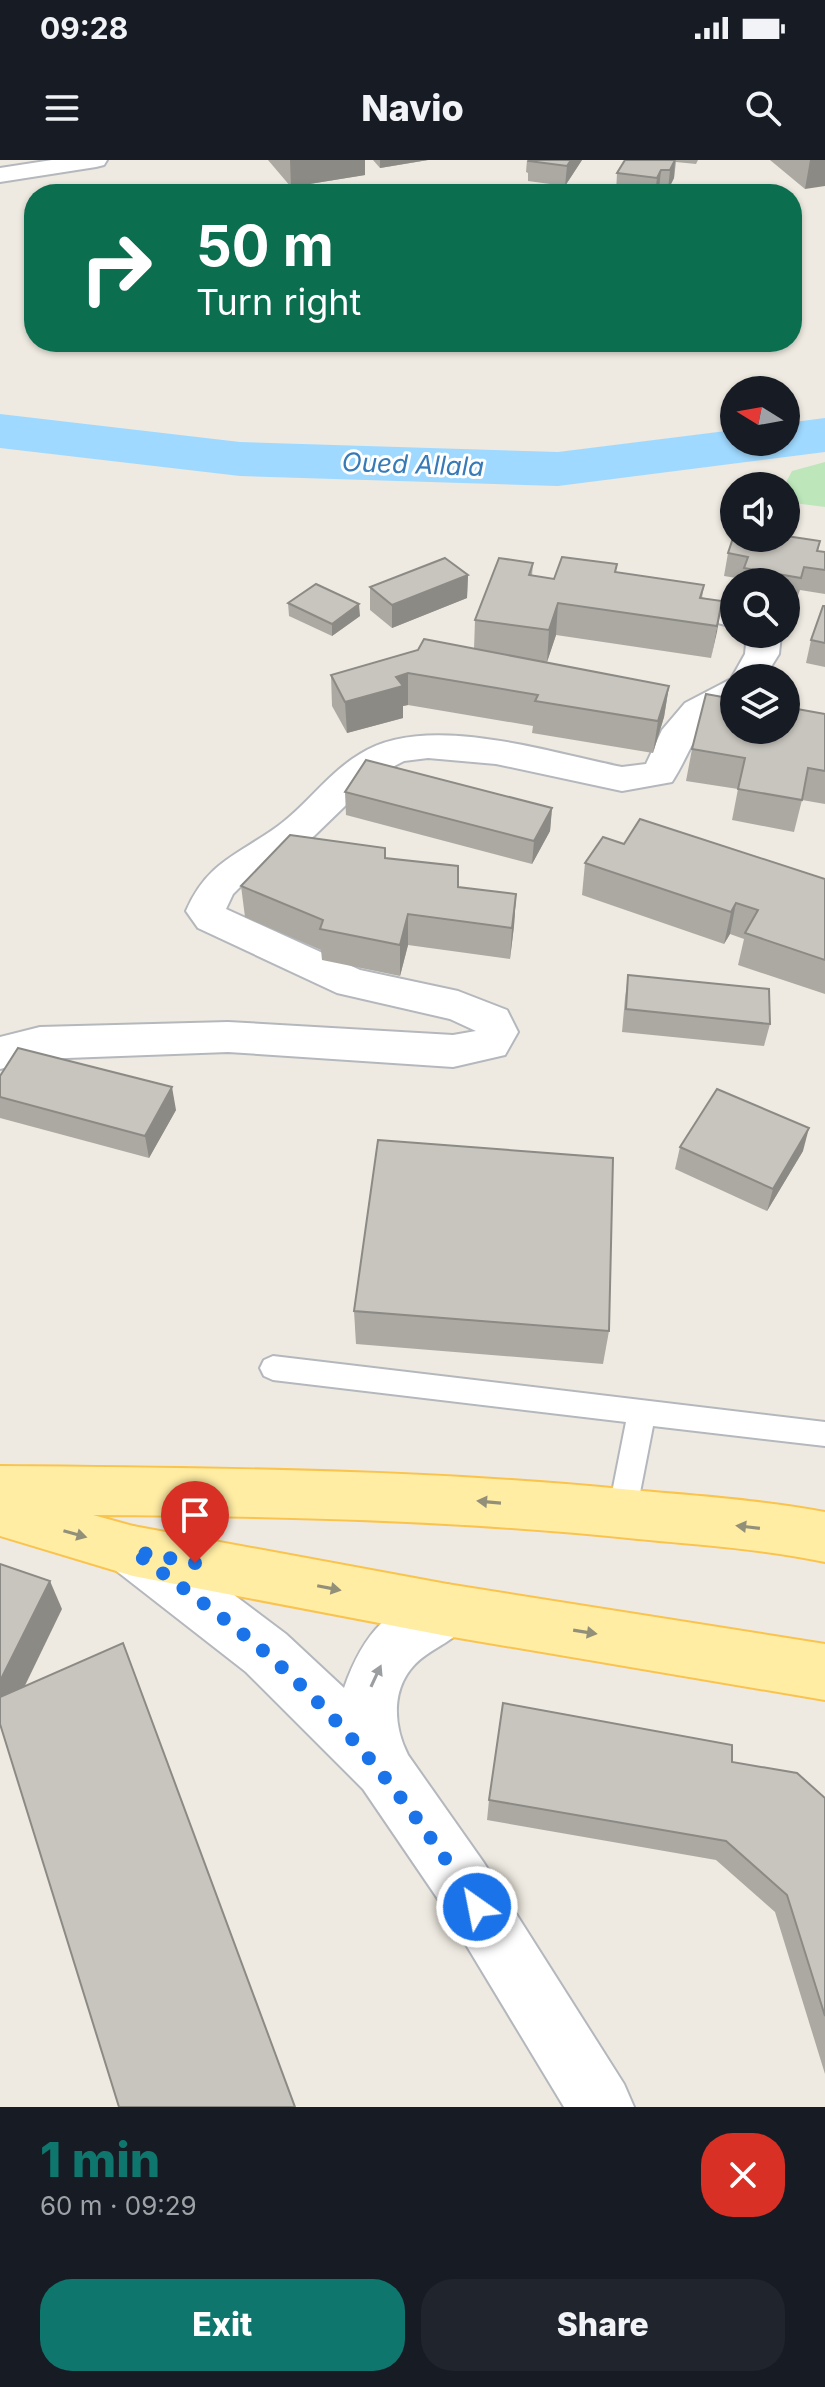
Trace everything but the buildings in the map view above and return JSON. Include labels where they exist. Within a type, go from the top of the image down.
[{"type":"main road","points":[[0,1490],[449,1499],[622,1513],[825,1537]]},
{"type":"main road","points":[[0,1512],[133,1551],[447,1610],[825,1672]]},
{"type":"street","points":[[0,175],[96,160]]},
{"type":"street","points":[[653,597],[720,614]]},
{"type":"street","points":[[0,1053],[40,1043],[228,1037],[453,1051],[490,1044],[497,1032],[492,1021],[481,1015],[458,1006],[351,983],[212,918],[206,911],[212,891],[236,869],[309,821],[377,758],[397,750],[438,746],[475,749],[622,779],[641,778],[659,774],[680,730],[697,711],[720,697]]},
{"type":"street","points":[[133,1551],[266,1653],[307,1690],[387,1776]]},
{"type":"street","points":[[447,1610],[402,1639],[379,1668],[371,1685],[367,1723],[378,1760],[463,1884],[601,2107]]},
{"type":"lane","points":[[273,1368],[825,1434]]},
{"type":"lane","points":[[622,1513],[642,1412]]},
{"type":"green space","points":[[825,462],[825,507],[800,504],[800,472],[792,471]]},
{"type":"waterway","name":"Oued Allala","points":[[0,431],[240,459],[558,469],[825,435]]},
{"type":"route","points":[[195,1563],[133,1551],[266,1653],[307,1690],[387,1776],[477,1907]]}]
